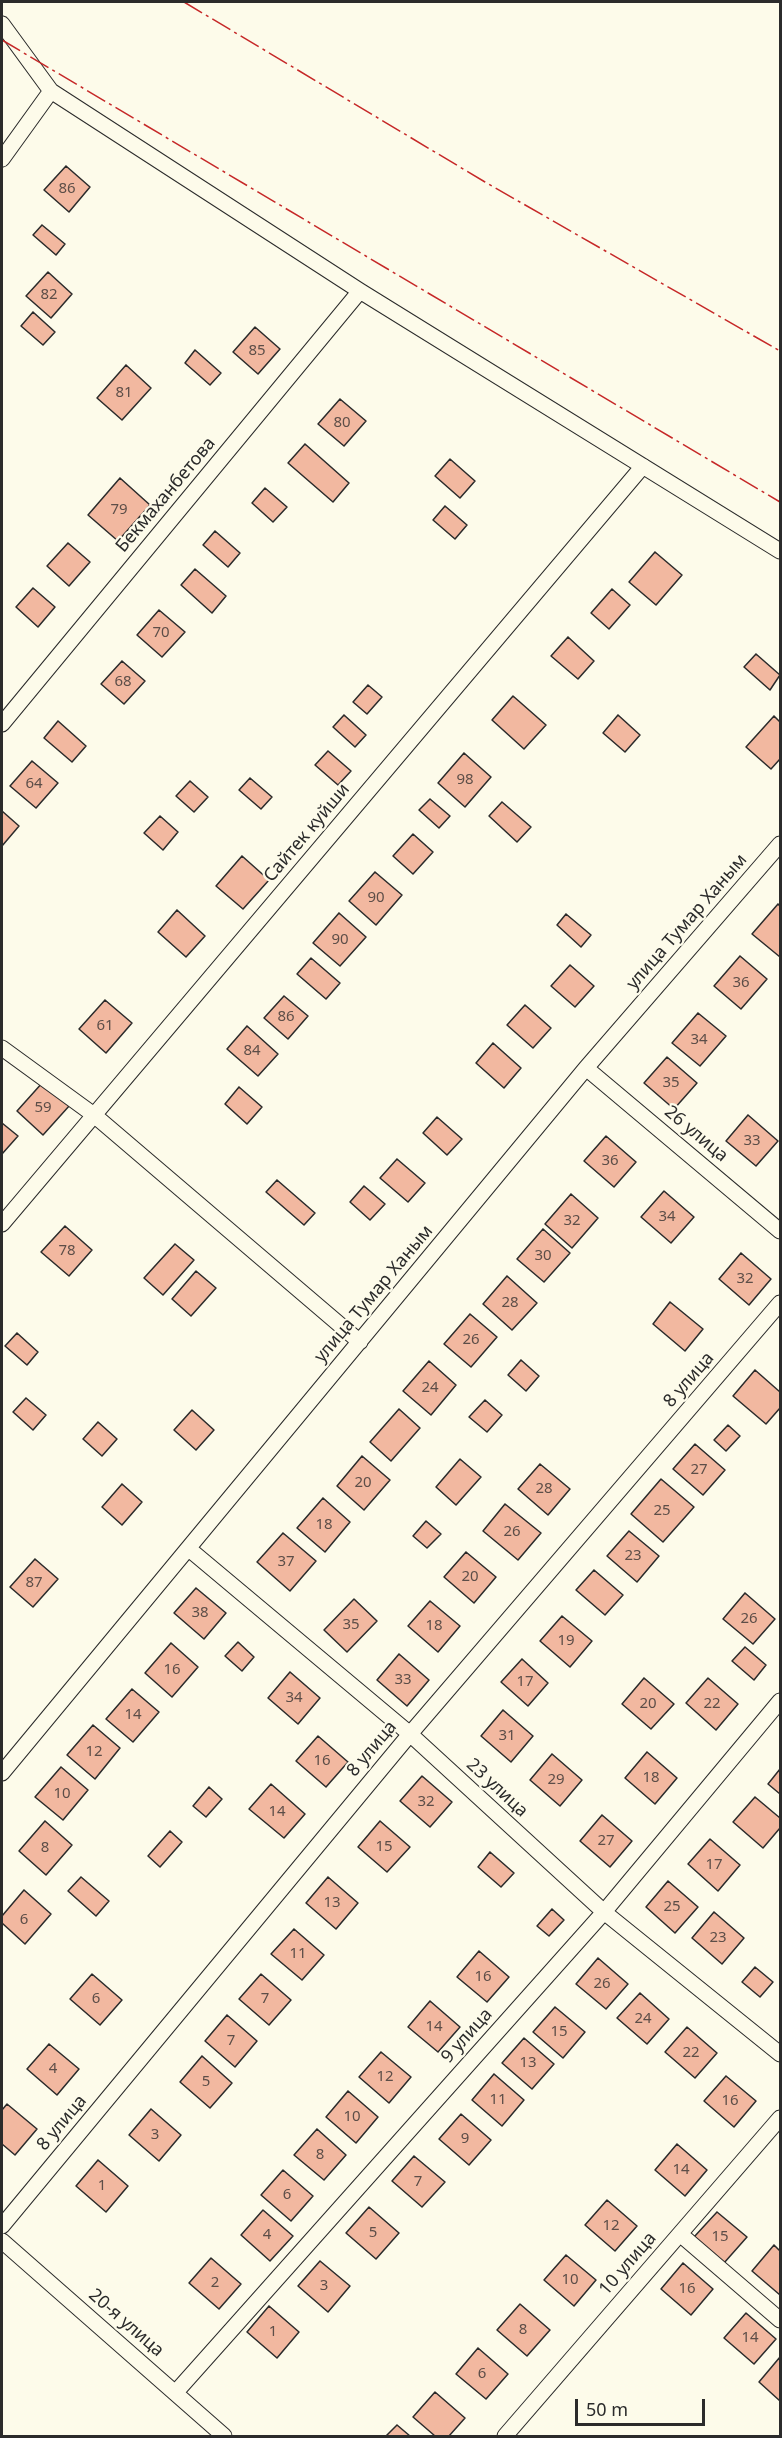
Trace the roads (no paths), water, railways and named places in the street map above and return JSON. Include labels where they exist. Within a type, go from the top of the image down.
[{"type":"street","points":[[2,24],[51,91],[360,291],[780,551]]},
{"type":"street","points":[[2,159],[51,91]]},
{"type":"street","name":"Бекмаханбетова","points":[[2,724],[360,291]]},
{"type":"street","name":"Сайтек куйши","points":[[2,1224],[643,466]]},
{"type":"street","name":"улица Тумар Ханым","points":[[2,1773],[586,1068],[780,844]]},
{"type":"street","points":[[2,1048],[94,1115],[360,1342]]},
{"type":"street","name":"26 улица","points":[[586,1068],[780,1231]]},
{"type":"street","name":"8 улица","points":[[2,2226],[410,1734],[780,1303]]},
{"type":"street","name":"23 улица","points":[[189,1549],[410,1734],[604,1912],[780,2054]]},
{"type":"street","name":"9 улица","points":[[176,2392],[604,1912],[780,1701]]},
{"type":"street","name":"10 улица","points":[[505,2436],[780,2118]]},
{"type":"street","points":[[680,2234],[780,2320]]},
{"type":"street","name":"20-я улица","points":[[2,2241],[224,2436]]}]
